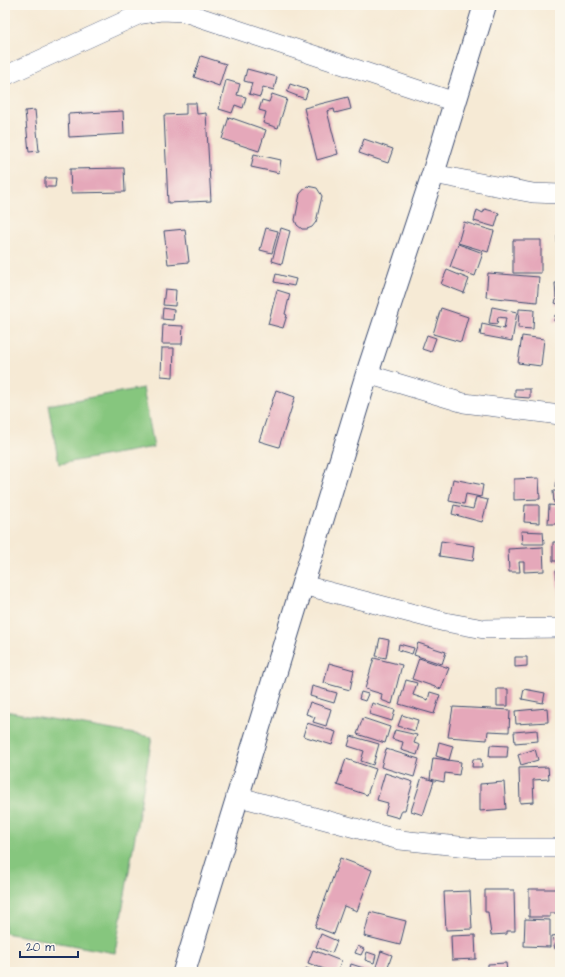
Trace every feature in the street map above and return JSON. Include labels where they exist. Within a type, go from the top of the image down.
[{"type":"street","points":[[184,972],[236,796],[303,585],[367,374],[434,174],[485,5]]},
{"type":"street","points":[[5,76],[138,15],[162,11],[184,12],[455,102]]},
{"type":"street","points":[[434,174],[533,193],[560,194]]},
{"type":"street","points":[[367,374],[464,403],[560,415]]},
{"type":"street","points":[[303,585],[445,622],[484,629],[560,628]]},
{"type":"street","points":[[236,796],[400,840],[478,848],[560,848]]},
{"type":"green space","points":[[143,388],[154,447],[59,464],[48,405]]},
{"type":"green space","points":[[5,711],[152,737],[115,953],[5,933]]},
{"type":"building","points":[[201,56],[226,64],[219,86],[194,77]]},
{"type":"building","points":[[247,69],[277,77],[274,90],[263,87],[260,97],[249,94],[252,83],[244,81]]},
{"type":"building","points":[[226,80],[240,84],[237,95],[246,97],[243,108],[235,105],[232,113],[219,109]]},
{"type":"building","points":[[290,84],[308,90],[305,99],[287,92]]},
{"type":"building","points":[[272,94],[287,99],[278,128],[263,123],[266,112],[259,110],[262,100],[269,102]]},
{"type":"building","points":[[348,97],[351,109],[335,113],[334,109],[327,111],[338,154],[317,160],[304,108]]},
{"type":"building","points":[[186,103],[196,103],[197,114],[206,113],[211,201],[168,203],[164,115],[186,114]]},
{"type":"building","points":[[35,110],[39,151],[29,152],[25,111]]},
{"type":"building","points":[[123,111],[124,134],[69,137],[68,114]]},
{"type":"building","points":[[229,117],[266,130],[259,151],[222,139]]},
{"type":"building","points":[[557,132],[560,132],[560,162],[557,162]]},
{"type":"building","points":[[364,139],[393,149],[388,163],[359,153]]},
{"type":"building","points":[[254,154],[281,160],[279,173],[251,167]]},
{"type":"building","points":[[124,168],[125,192],[71,193],[70,169]]},
{"type":"building","points":[[45,178],[56,178],[55,187],[45,187]]},
{"type":"building","points":[[307,186],[317,188],[322,196],[316,222],[312,227],[302,229],[297,225],[295,220],[300,194]]},
{"type":"building","points":[[485,209],[499,213],[495,227],[474,221],[477,210],[483,213]]},
{"type":"building","points":[[464,222],[494,231],[488,252],[458,243]]},
{"type":"building","points":[[266,228],[278,231],[272,253],[260,250]]},
{"type":"building","points":[[281,228],[290,231],[282,264],[272,261]]},
{"type":"building","points":[[185,229],[189,262],[168,264],[164,231]]},
{"type":"building","points":[[557,236],[560,236],[560,261],[558,261]]},
{"type":"building","points":[[513,240],[541,240],[541,273],[513,273]]},
{"type":"building","points":[[458,244],[483,253],[475,276],[450,267]]},
{"type":"building","points":[[447,270],[469,279],[464,293],[441,284]]},
{"type":"building","points":[[488,273],[539,277],[537,302],[486,297]]},
{"type":"building","points":[[276,274],[296,279],[294,286],[274,282]]},
{"type":"building","points":[[555,283],[560,283],[560,298],[556,298]]},
{"type":"building","points":[[165,289],[176,290],[175,306],[163,305]]},
{"type":"building","points":[[277,290],[290,294],[285,314],[287,315],[283,328],[268,324]]},
{"type":"building","points":[[557,298],[560,299],[560,305],[555,303]]},
{"type":"building","points":[[492,307],[517,312],[512,341],[480,335],[482,324],[504,329],[506,318],[498,317],[497,324],[489,323]]},
{"type":"building","points":[[163,308],[174,310],[173,320],[162,319]]},
{"type":"building","points":[[441,308],[468,317],[461,342],[433,334]]},
{"type":"building","points":[[519,309],[534,310],[533,329],[518,328]]},
{"type":"building","points":[[555,315],[560,315],[560,321],[554,321]]},
{"type":"building","points":[[163,325],[183,326],[182,344],[162,344]]},
{"type":"building","points":[[427,335],[436,338],[431,352],[422,349]]},
{"type":"building","points":[[522,336],[544,339],[541,366],[518,363]]},
{"type":"building","points":[[162,348],[174,348],[173,377],[161,376]]},
{"type":"building","points":[[558,351],[560,351],[560,383],[558,383]]},
{"type":"building","points":[[515,389],[530,389],[530,398],[515,397]]},
{"type":"building","points":[[276,390],[295,397],[279,447],[259,441]]},
{"type":"building","points":[[558,452],[560,452],[560,488],[556,487]]},
{"type":"building","points":[[539,478],[540,499],[514,500],[514,479]]},
{"type":"building","points":[[453,479],[483,485],[481,497],[466,494],[464,504],[449,501]]},
{"type":"building","points":[[553,491],[560,491],[560,503],[554,503]]},
{"type":"building","points":[[476,497],[488,500],[482,522],[452,514],[454,505],[473,509]]},
{"type":"building","points":[[525,505],[539,505],[539,523],[524,522]]},
{"type":"building","points":[[549,505],[560,506],[560,524],[548,524]]},
{"type":"building","points":[[521,531],[543,532],[544,544],[522,544]]},
{"type":"building","points":[[441,541],[475,546],[473,561],[439,556]]},
{"type":"building","points":[[553,542],[560,542],[560,561],[553,561]]},
{"type":"building","points":[[543,547],[544,571],[524,572],[524,562],[519,562],[520,572],[509,572],[508,549]]},
{"type":"building","points":[[556,570],[560,570],[560,602],[559,602]]},
{"type":"building","points":[[380,638],[389,640],[386,658],[376,656]]},
{"type":"building","points":[[418,643],[446,652],[442,664],[414,655]]},
{"type":"building","points":[[399,644],[414,648],[412,654],[398,650]]},
{"type":"building","points":[[515,657],[527,657],[527,666],[515,667]]},
{"type":"building","points":[[374,658],[402,665],[392,704],[381,700],[382,694],[365,689]]},
{"type":"building","points":[[419,658],[449,668],[441,689],[412,679]]},
{"type":"building","points":[[329,663],[354,670],[350,690],[324,683]]},
{"type":"building","points":[[406,680],[417,683],[413,695],[428,700],[430,692],[440,695],[434,714],[399,704]]},
{"type":"building","points":[[312,686],[337,693],[334,703],[310,696]]},
{"type":"building","points":[[497,689],[508,689],[508,706],[497,706]]},
{"type":"building","points":[[524,689],[545,693],[543,703],[522,699]]},
{"type":"building","points":[[361,692],[368,694],[365,701],[359,699]]},
{"type":"building","points":[[310,702],[331,709],[326,726],[313,722],[315,717],[306,714]]},
{"type":"building","points":[[372,703],[395,710],[392,721],[369,714]]},
{"type":"building","points":[[453,707],[510,710],[509,732],[488,731],[487,740],[448,737]]},
{"type":"building","points":[[547,708],[548,722],[516,724],[515,711]]},
{"type":"building","points":[[402,715],[418,720],[415,731],[398,726]]},
{"type":"building","points":[[363,718],[390,727],[385,743],[357,734]]},
{"type":"building","points":[[307,723],[336,732],[332,745],[303,736]]},
{"type":"building","points":[[395,730],[417,735],[414,743],[420,745],[417,755],[401,750],[403,742],[392,739]]},
{"type":"building","points":[[537,730],[538,741],[515,743],[514,732]]},
{"type":"building","points":[[351,736],[379,744],[373,765],[361,761],[364,751],[348,746]]},
{"type":"building","points":[[439,742],[453,746],[449,760],[436,756]]},
{"type":"building","points":[[490,745],[508,746],[507,757],[489,757]]},
{"type":"building","points":[[386,749],[419,759],[414,777],[381,767]]},
{"type":"building","points":[[535,749],[538,760],[521,765],[518,755]]},
{"type":"building","points":[[433,758],[461,762],[459,775],[445,773],[444,782],[430,779]]},
{"type":"building","points":[[346,759],[376,769],[367,795],[337,785]]},
{"type":"building","points":[[473,759],[481,759],[482,767],[472,767]]},
{"type":"building","points":[[548,767],[549,779],[533,780],[534,802],[520,803],[519,768]]},
{"type":"building","points":[[385,773],[413,782],[405,810],[402,810],[399,818],[385,814],[388,803],[377,800]]},
{"type":"building","points":[[422,777],[434,781],[423,815],[411,811]]},
{"type":"building","points":[[504,782],[506,809],[480,811],[480,784]]},
{"type":"building","points":[[340,858],[372,870],[357,911],[344,906],[334,934],[315,927]]},
{"type":"building","points":[[529,889],[559,889],[559,913],[550,913],[550,917],[529,917]]},
{"type":"building","points":[[485,890],[514,890],[515,931],[507,931],[507,934],[491,935],[488,912],[485,912]]},
{"type":"building","points":[[470,891],[472,929],[446,930],[444,892]]},
{"type":"building","points":[[370,912],[406,921],[400,945],[364,936]]},
{"type":"building","points":[[525,919],[550,920],[550,947],[524,946]]},
{"type":"building","points":[[321,934],[337,941],[332,953],[316,947]]},
{"type":"building","points":[[475,935],[476,959],[452,960],[451,936]]},
{"type":"building","points":[[560,935],[560,948],[555,949],[552,936]]},
{"type":"building","points":[[358,946],[364,949],[361,955],[355,953]]},
{"type":"building","points":[[313,950],[341,961],[338,972],[332,972],[308,963]]},
{"type":"building","points":[[381,951],[392,955],[386,972],[375,970]]},
{"type":"building","points":[[367,952],[376,955],[374,963],[365,960]]},
{"type":"building","points":[[506,963],[507,972],[488,972],[488,964]]},
{"type":"building","points":[[351,964],[376,972],[349,972]]},
{"type":"building","points":[[306,968],[317,972],[305,972]]}]
